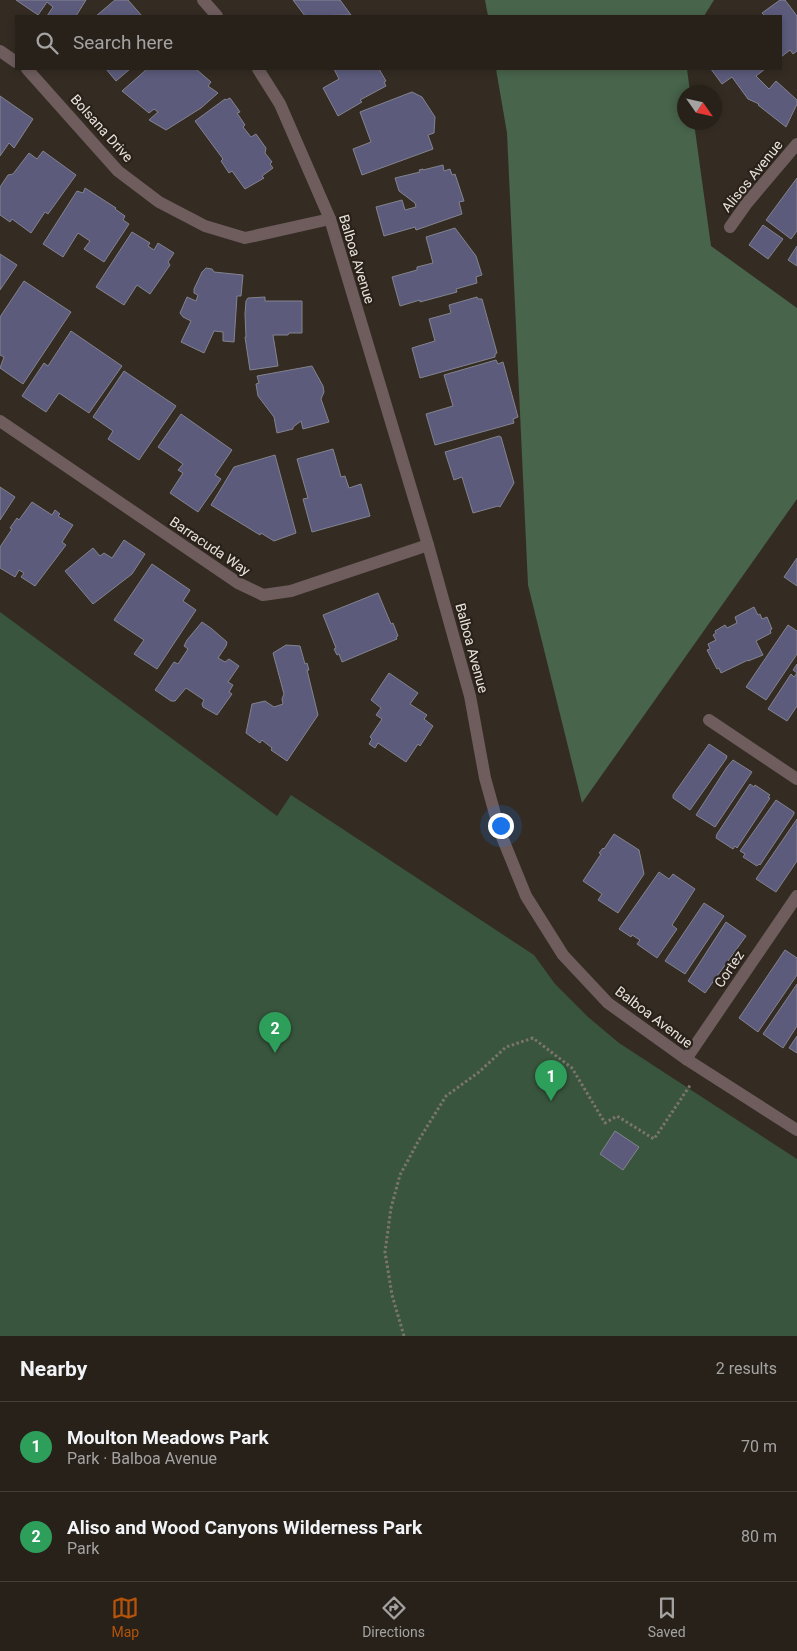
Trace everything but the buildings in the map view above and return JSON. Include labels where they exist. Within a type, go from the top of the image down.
[{"type":"street","points":[[203,0],[216,15]]},
{"type":"street","points":[[0,51],[15,61]]},
{"type":"street","name":"Bolsana Drive","points":[[28,70],[118,171],[159,202],[205,226],[245,238],[330,219]]},
{"type":"street","name":"Balboa Avenue","points":[[259,70],[280,104],[330,219],[428,545],[470,696],[486,778],[500,832],[526,896],[564,955],[608,1003],[686,1059],[797,1130]]},
{"type":"street","name":"Alisos Avenue","points":[[730,227],[797,144]]},
{"type":"street","name":"Barracuda Way","points":[[0,422],[238,583],[263,595],[291,591],[428,545]]},
{"type":"street","points":[[709,720],[797,779]]},
{"type":"street","name":"Cortez","points":[[686,1059],[797,896]]},
{"type":"path","points":[[404,1336],[392,1296],[385,1252],[391,1208],[400,1175],[446,1096],[479,1072],[506,1047],[533,1038],[572,1068],[604,1123],[617,1116],[654,1139],[701,1069]]},
{"type":"green space","points":[[485,0],[714,0],[705,15],[488,15]]},
{"type":"green space","points":[[496,70],[687,70],[689,85],[677,85],[677,130],[695,130],[711,246],[797,308],[797,499],[582,803],[528,585],[507,133]]},
{"type":"green space","points":[[0,612],[277,816],[291,795],[534,955],[555,984],[588,1017],[619,1043],[797,1159],[797,1336],[0,1336]]},
{"type":"place","name":"Aliso and Wood Canyons Wilderness Park","points":[[275,1053]]},
{"type":"place","name":"Moulton Meadows Park","points":[[551,1101]]}]
